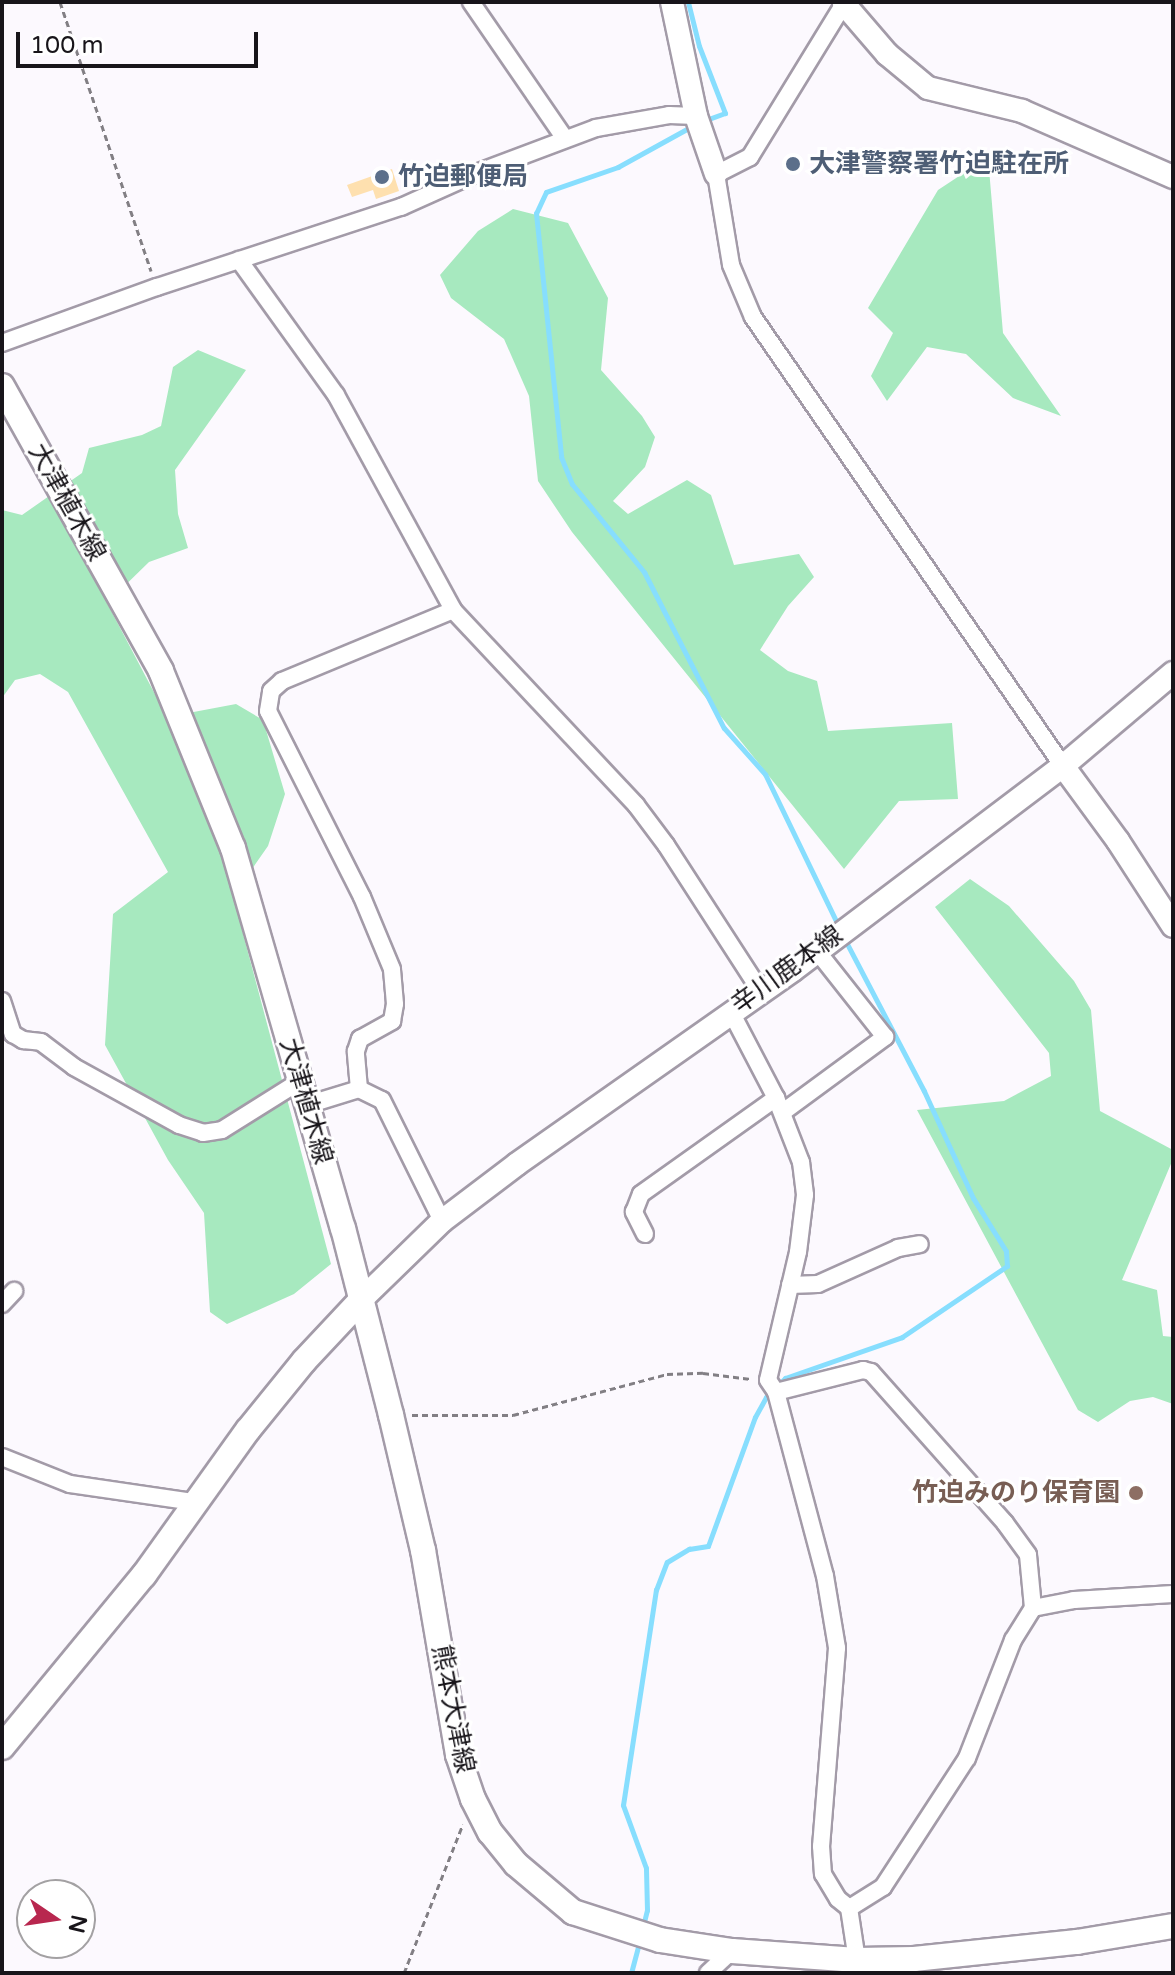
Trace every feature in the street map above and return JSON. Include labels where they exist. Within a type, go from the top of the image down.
[{"type":"main road","points":[[672,2],[698,122],[716,174]]},
{"type":"main road","points":[[845,3],[907,74],[928,88],[1022,111],[1173,177]]},
{"type":"main road","name":"大津植木線","points":[[2,386],[161,671],[185,725],[233,848],[362,1299]]},
{"type":"main road","name":"辛川鹿本線","points":[[362,1299],[442,1221],[969,840],[1173,673]]},
{"type":"main road","points":[[1063,766],[1118,841],[1173,926]]},
{"type":"main road","points":[[2,1747],[144,1575],[193,1502],[304,1361],[362,1299]]},
{"type":"main road","name":"熊本大津線","points":[[362,1299],[423,1550],[458,1755],[473,1799],[490,1832],[516,1864],[573,1912],[613,1928],[660,1940],[857,1966],[967,1955],[1173,1926]]},
{"type":"street","points":[[471,2],[565,139]]},
{"type":"street","points":[[845,3],[750,157],[716,174],[731,265],[753,317],[1063,766]]},
{"type":"street","points":[[2,343],[157,287],[401,207],[565,139],[635,120],[698,122]]},
{"type":"street","points":[[239,260],[336,395],[453,610],[636,805],[675,857],[761,992]]},
{"type":"street","points":[[359,1089],[356,1051],[360,1039],[392,1021],[395,1004],[392,969],[362,897],[268,711],[271,691],[282,681],[453,610]]},
{"type":"street","points":[[645,1234],[634,1212],[641,1194],[885,1037],[817,951]]},
{"type":"street","points":[[2,1001],[13,1034],[41,1042],[74,1067],[179,1125],[203,1133],[222,1130],[300,1081]]},
{"type":"street","points":[[731,1012],[780,1105],[801,1162],[805,1195],[790,1285],[768,1380],[776,1392],[825,1576],[837,1648],[821,1846],[823,1874],[838,1899],[849,1908],[857,1966]]},
{"type":"street","points":[[307,1105],[359,1089],[382,1100],[442,1221]]},
{"type":"street","points":[[790,1285],[818,1284],[898,1248],[920,1244]]},
{"type":"street","points":[[2,1304],[14,1291]]},
{"type":"street","points":[[776,1392],[863,1370],[871,1372],[1005,1523],[1028,1555],[1033,1608],[1013,1640],[967,1758],[883,1887],[849,1908]]},
{"type":"street","points":[[2,1457],[85,1487],[193,1502]]},
{"type":"street","points":[[1033,1608],[1074,1600],[1173,1594]]},
{"type":"street","points":[[708,1973],[732,1951]]},
{"type":"path","points":[[60,2],[157,287]]},
{"type":"path","points":[[391,1415],[513,1415],[667,1374],[703,1373],[752,1379],[776,1392]]},
{"type":"path","points":[[404,1973],[473,1799]]},
{"type":"green space","points":[[988,157],[1003,333],[1061,416],[1013,398],[966,354],[927,347],[887,401],[871,376],[893,333],[868,308],[938,190]]},
{"type":"green space","points":[[513,209],[568,223],[608,298],[601,370],[642,416],[655,437],[645,467],[613,501],[628,514],[687,480],[711,495],[734,565],[799,554],[814,577],[788,606],[760,650],[788,671],[817,681],[828,731],[952,723],[958,799],[899,801],[844,869],[572,532],[538,481],[529,396],[504,339],[451,298],[440,275],[478,231]]},
{"type":"green space","points":[[198,350],[246,370],[175,470],[178,514],[188,548],[149,562],[107,603],[167,717],[236,704],[263,720],[285,794],[268,846],[233,896],[331,1264],[294,1294],[227,1324],[210,1312],[204,1213],[168,1160],[105,1045],[113,914],[168,872],[68,692],[40,674],[15,680],[2,698],[2,510],[22,515],[82,473],[89,448],[142,435],[161,426],[173,367]]},
{"type":"green space","points":[[970,879],[1009,906],[1074,981],[1091,1010],[1100,1111],[1173,1150],[1173,1159],[1122,1280],[1157,1290],[1163,1336],[1173,1337],[1173,1404],[1153,1397],[1130,1401],[1098,1422],[1078,1410],[917,1110],[1004,1101],[1051,1076],[1049,1053],[935,907]]},
{"type":"building","name":"竹迫郵便局","points":[[392,169],[399,191],[376,199],[373,190],[352,197],[347,185]]},
{"type":"waterway","points":[[688,2],[699,46],[725,113],[703,121]]},
{"type":"waterway","points":[[694,125],[618,167],[546,192],[536,213],[561,457],[572,484],[644,572],[724,728],[765,774],[839,927]]},
{"type":"waterway","points":[[643,1926],[647,1910],[646,1868],[623,1805],[656,1590],[667,1562],[689,1549],[708,1546],[755,1417],[766,1397],[785,1378],[902,1337],[1007,1266],[1006,1251],[973,1198],[924,1091],[845,940]]},
{"type":"waterway","points":[[631,1973],[640,1939]]},
{"type":"place","name":"大津警察署竹迫駐在所","points":[[793,164]]},
{"type":"place","name":"竹迫郵便局","points":[[382,177]]},
{"type":"place","name":"竹迫みのり保育園","points":[[1136,1493]]}]
